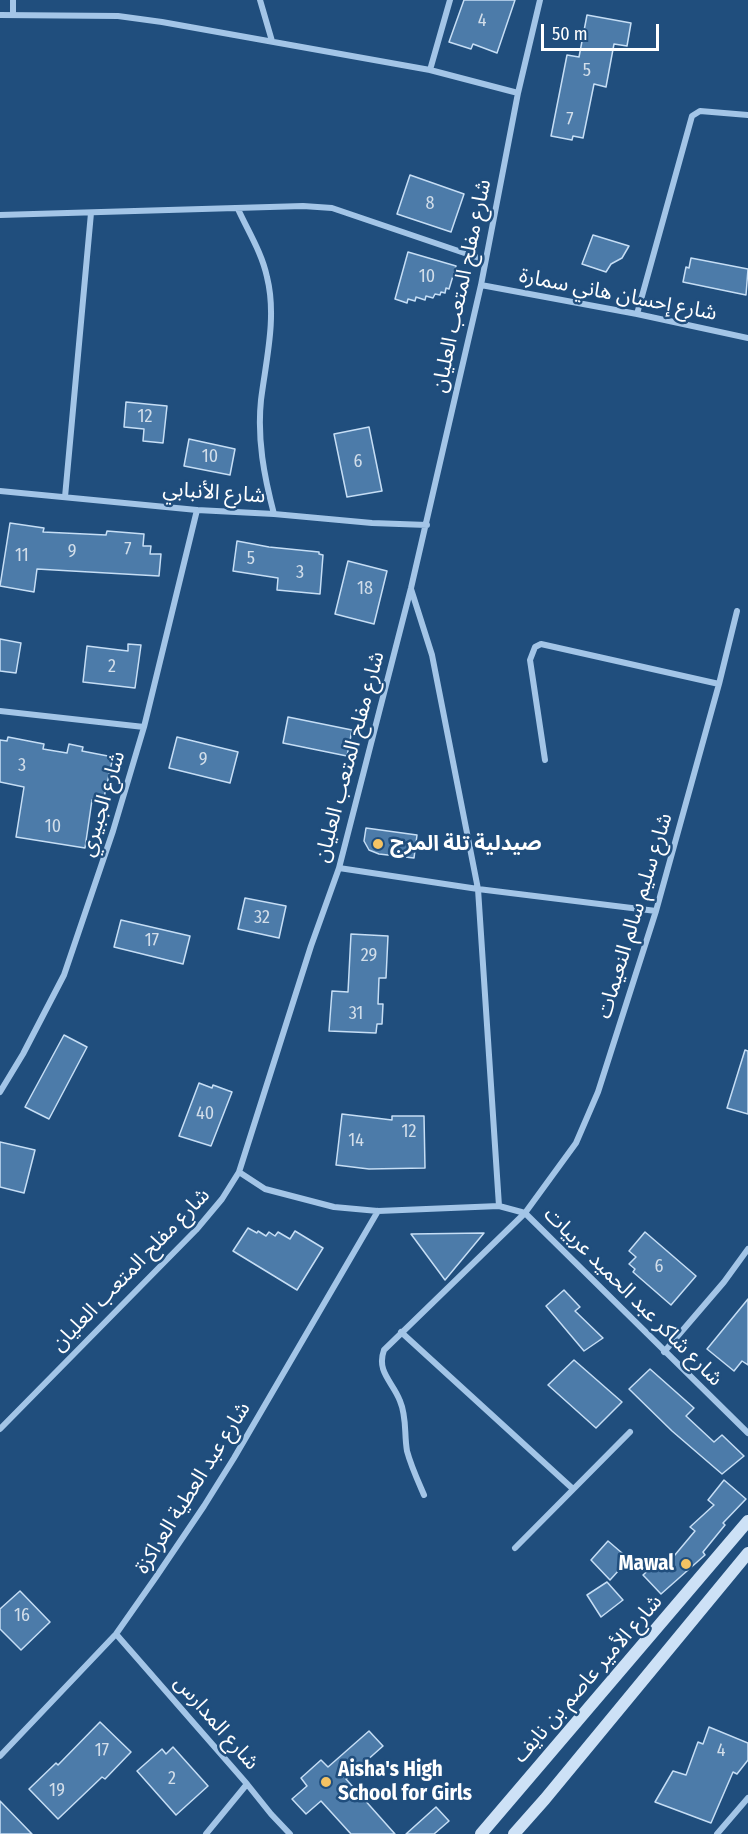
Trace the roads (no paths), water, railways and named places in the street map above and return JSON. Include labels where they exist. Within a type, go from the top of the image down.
[{"type":"main road","name":"شارع الأمير عاصم بن نايف","points":[[481,1834],[748,1521]]},
{"type":"main road","name":"شارع الأمير عاصم بن نايف","points":[[514,1834],[546,1799],[748,1553]]},
{"type":"street","points":[[13,0],[13,15]]},
{"type":"street","points":[[260,0],[272,41]]},
{"type":"street","points":[[430,70],[450,0]]},
{"type":"street","name":"شارع مفلح المتعب العليان","points":[[0,1429],[196,1230],[222,1199],[239,1173],[311,946],[339,868],[411,588],[481,285],[518,93],[540,0]]},
{"type":"street","points":[[0,15],[118,16],[430,70],[518,93]]},
{"type":"street","points":[[637,314],[692,116],[700,111],[748,115]]},
{"type":"street","points":[[0,215],[303,206],[332,208],[485,261]]},
{"type":"street","points":[[238,209],[267,277],[270,308],[268,357],[261,402],[260,441],[265,478],[274,514]]},
{"type":"street","points":[[65,497],[92,213]]},
{"type":"street","name":"شارع إحسان هاني سمارة","points":[[481,285],[637,314],[748,338]]},
{"type":"street","name":"شارع الأنبابي","points":[[0,491],[197,510],[427,525]]},
{"type":"street","name":"شارع الجبيري","points":[[0,1092],[23,1054],[64,975],[113,831],[144,727],[197,510]]},
{"type":"street","points":[[411,588],[432,655],[478,889],[499,1206]]},
{"type":"street","name":"شارع سليم سالم النعيمات","points":[[424,1495],[408,1453],[402,1404],[383,1373],[381,1365],[384,1350],[525,1213],[576,1143],[598,1092],[656,911],[737,611]]},
{"type":"street","points":[[545,759],[530,660],[535,647],[541,644],[719,684]]},
{"type":"street","points":[[0,711],[144,727]]},
{"type":"street","points":[[339,868],[478,889],[656,911]]},
{"type":"street","name":"شارع شاكر عبد الحميد عربيات","points":[[239,1173],[265,1189],[334,1207],[378,1211],[499,1206],[525,1213],[748,1433]]},
{"type":"street","name":"شارع عبد العطية العراكزة","points":[[0,1756],[116,1634],[222,1478],[378,1211]]},
{"type":"street","points":[[664,1352],[724,1282],[748,1249]]},
{"type":"street","points":[[401,1332],[573,1489]]},
{"type":"street","points":[[515,1548],[630,1432]]},
{"type":"street","name":"شارع المدارس","points":[[116,1634],[290,1834]]},
{"type":"street","points":[[206,1834],[247,1784]]},
{"type":"street","points":[[717,1834],[748,1798]]},
{"type":"place","name":"صيدلية تلة المرج","points":[[378,844]]},
{"type":"place","name":"Mawal","points":[[686,1564]]},
{"type":"place","name":"Aisha's High School for Girls","points":[[326,1782]]}]
